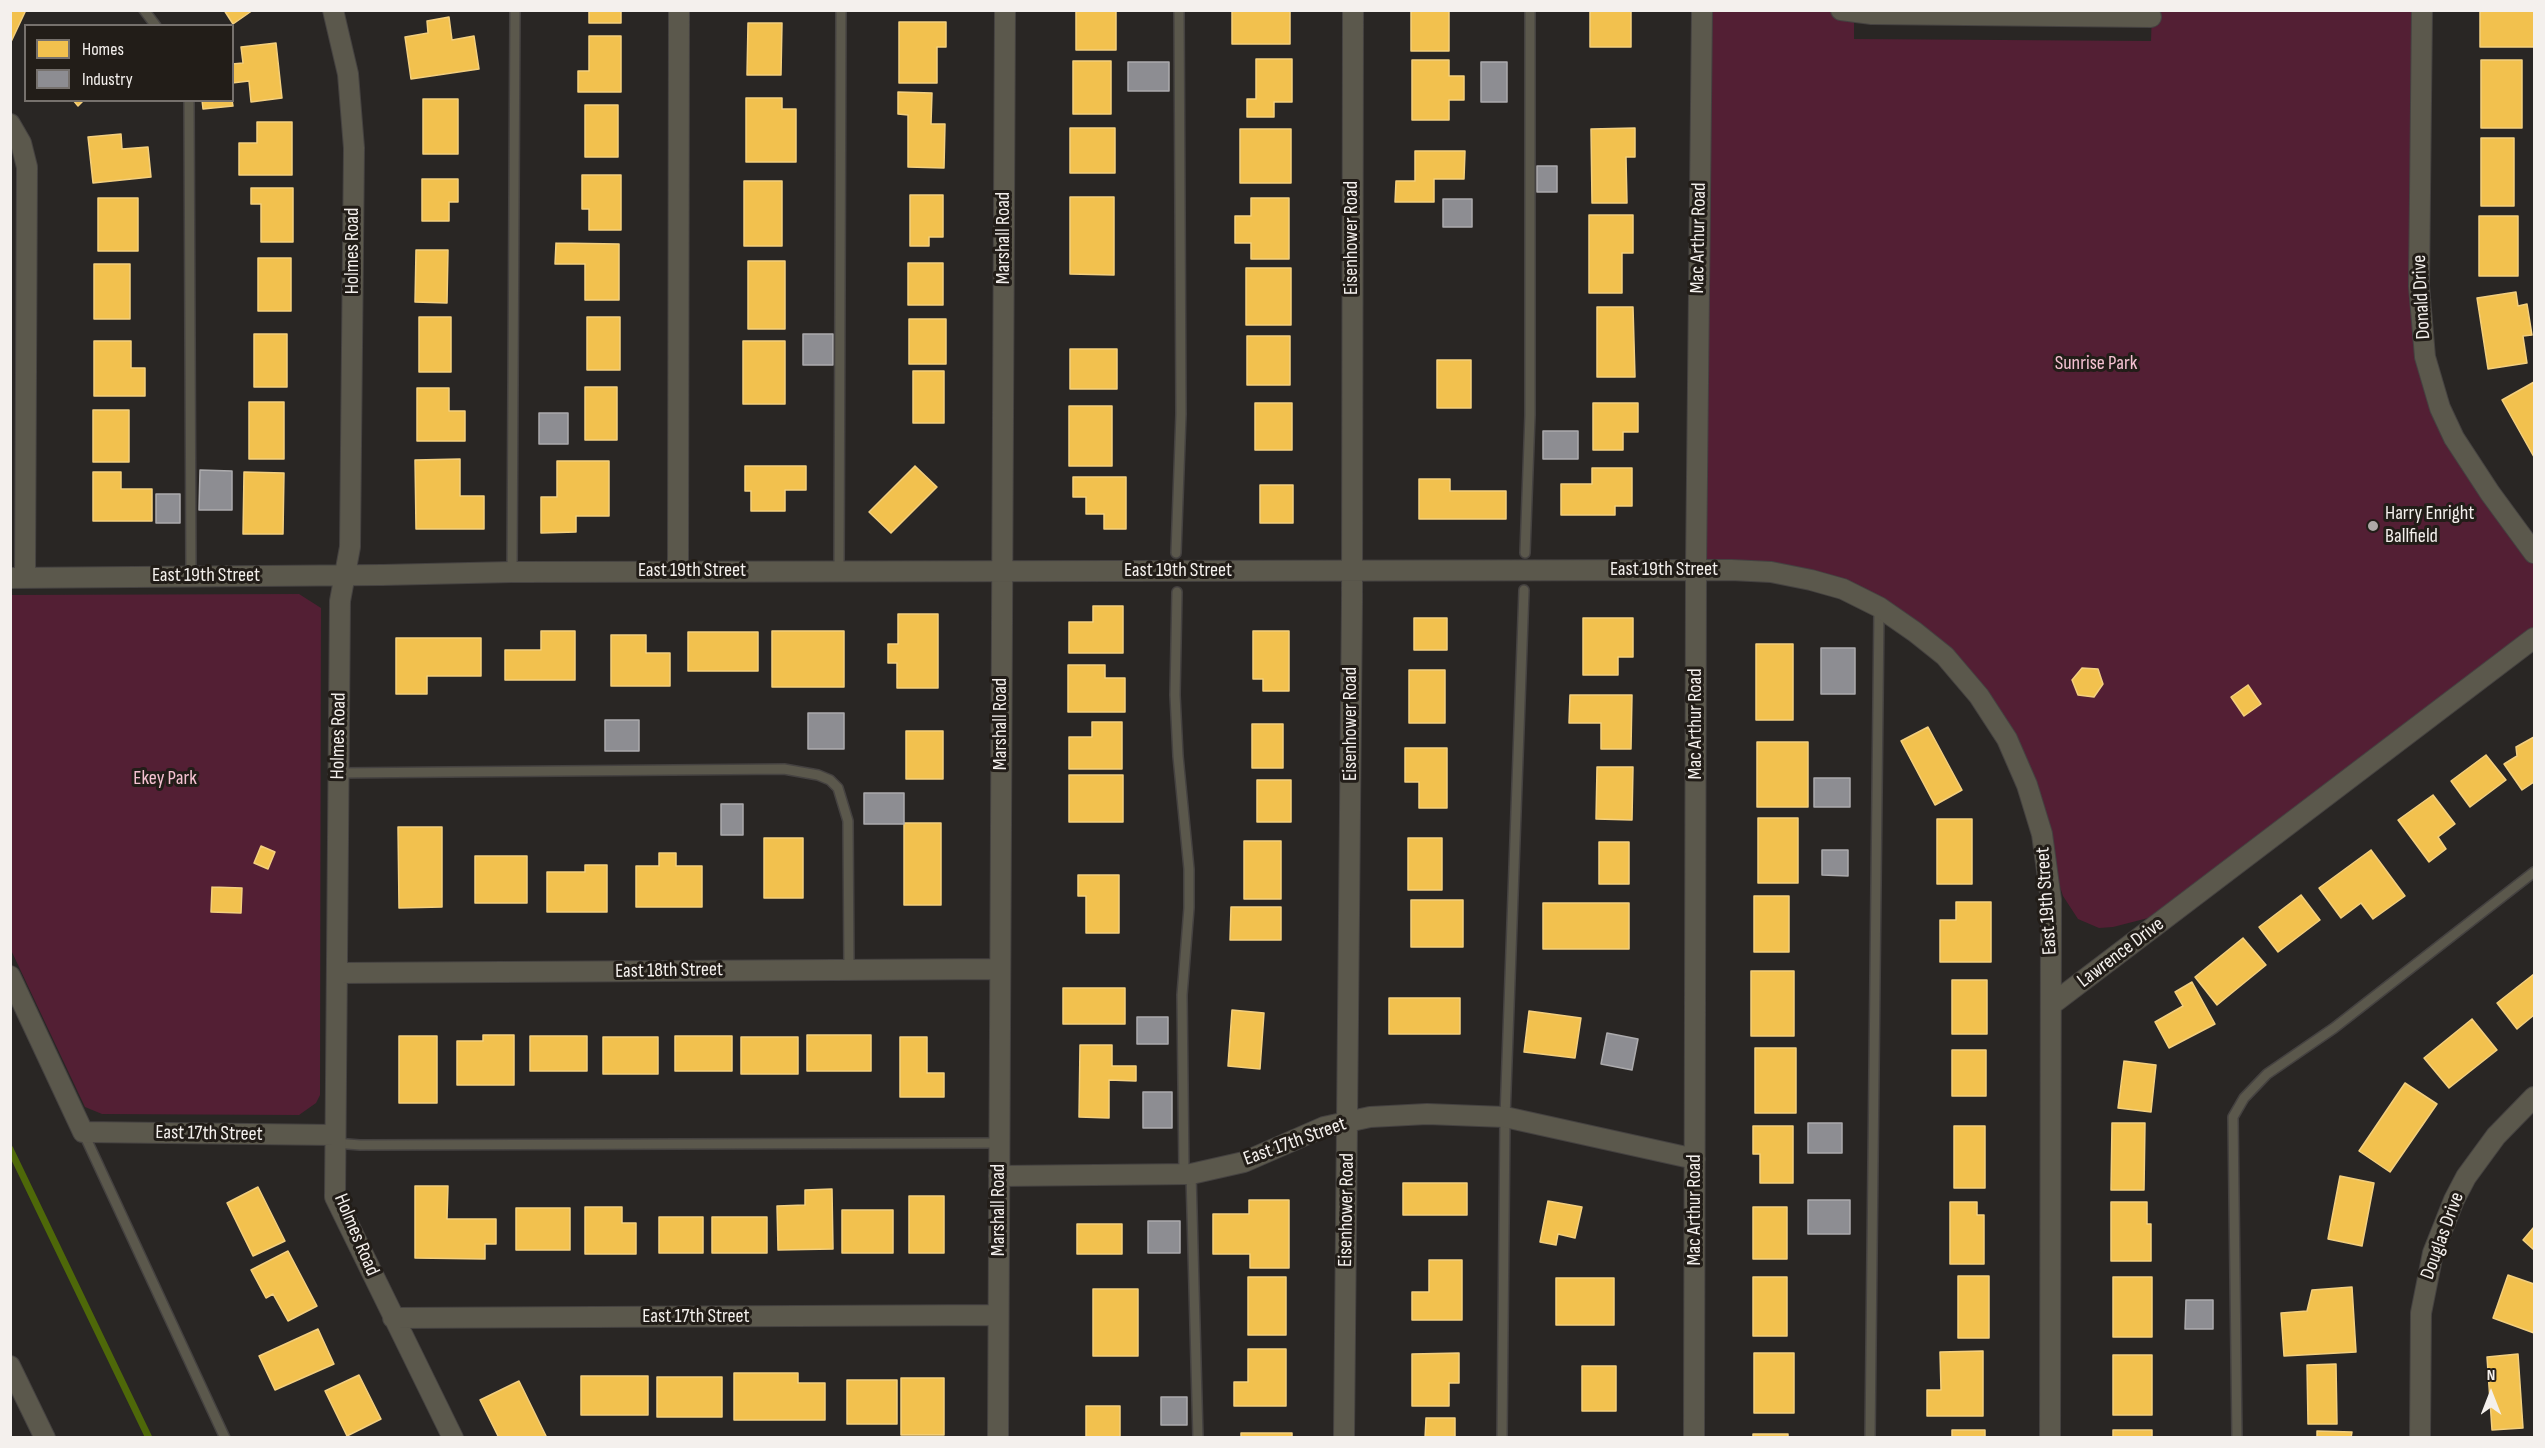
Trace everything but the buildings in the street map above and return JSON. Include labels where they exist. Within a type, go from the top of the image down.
[{"type":"street","name":"Holmes Road","points":[[333,10],[348,74],[354,148],[350,547],[340,601],[335,1197],[453,1437]]},
{"type":"street","points":[[678,571],[680,10]]},
{"type":"street","name":"Marshall Road","points":[[998,1437],[1005,10]]},
{"type":"street","name":"Eisenhower Road","points":[[1344,1437],[1348,1121],[1353,10]]},
{"type":"street","name":"Mac Arthur Road","points":[[1694,1437],[1696,570],[1701,10]]},
{"type":"street","points":[[1840,10],[1872,14],[2151,17]]},
{"type":"street","name":"Donald Drive","points":[[2422,10],[2419,286],[2425,357],[2440,408],[2454,438],[2490,493],[2535,553]]},
{"type":"street","points":[[10,124],[21,143],[27,167],[18,578]]},
{"type":"street","name":"East 19th Street","points":[[18,578],[678,571],[1696,570],[1771,572],[1811,580],[1843,590],[1879,607],[1945,656],[1979,696],[2007,739],[2027,785],[2042,834],[2049,870],[2051,1005]]},
{"type":"street","name":"Lawrence Drive","points":[[2051,1005],[2535,638]]},
{"type":"street","name":"East 18th Street","points":[[337,973],[1000,969]]},
{"type":"street","points":[[10,976],[83,1132]]},
{"type":"street","points":[[2050,1437],[2051,1005]]},
{"type":"street","name":"Douglas Drive","points":[[2420,1437],[2421,1313],[2433,1253],[2454,1200],[2466,1177],[2501,1130],[2535,1097]]},
{"type":"street","name":"East 17th Street","points":[[999,1176],[1188,1174],[1244,1162],[1324,1127],[1370,1117],[1427,1114],[1505,1117],[1695,1159]]},
{"type":"street","name":"East 17th Street","points":[[83,1132],[335,1139]]},
{"type":"street","name":"East 17th Street","points":[[393,1318],[998,1315]]},
{"type":"street","points":[[10,1366],[45,1437]]},
{"type":"lane","points":[[144,10],[154,24]]},
{"type":"lane","points":[[512,572],[514,10]]},
{"type":"lane","points":[[839,571],[841,10]]},
{"type":"lane","points":[[1176,553],[1181,414],[1179,10]]},
{"type":"lane","points":[[1525,553],[1530,415],[1530,10]]},
{"type":"lane","points":[[189,102],[191,576]]},
{"type":"lane","points":[[1502,1437],[1505,1117],[1524,590]]},
{"type":"lane","points":[[1177,592],[1174,695],[1189,869],[1189,908],[1182,995],[1198,1437]]},
{"type":"lane","points":[[1870,1437],[1879,607]]},
{"type":"lane","points":[[339,773],[784,769],[818,774],[830,780],[838,788],[848,821],[849,970]]},
{"type":"lane","points":[[2237,1437],[2233,1116],[2244,1098],[2266,1074],[2334,1028],[2535,872]]},
{"type":"lane","points":[[83,1132],[225,1437]]},
{"type":"lane","points":[[335,1139],[360,1145],[999,1143]]},
{"type":"green space","name":"Sunrise Park","points":[[1702,11],[1854,11],[1854,39],[2151,41],[2152,11],[2422,11],[2431,382],[2534,553],[2534,638],[2152,917],[2113,927],[2099,928],[2078,919],[2063,896],[2027,785],[1945,656],[1843,589],[1696,570]]},
{"type":"green space","name":"Ekey Park","points":[[299,594],[321,608],[320,1095],[316,1103],[299,1115],[102,1114],[85,1107],[11,950],[10,595]]},
{"type":"waterway","points":[[10,1149],[149,1438]]},
{"type":"place","name":"Harry Enright Ballfield","points":[[2373,526]]}]
